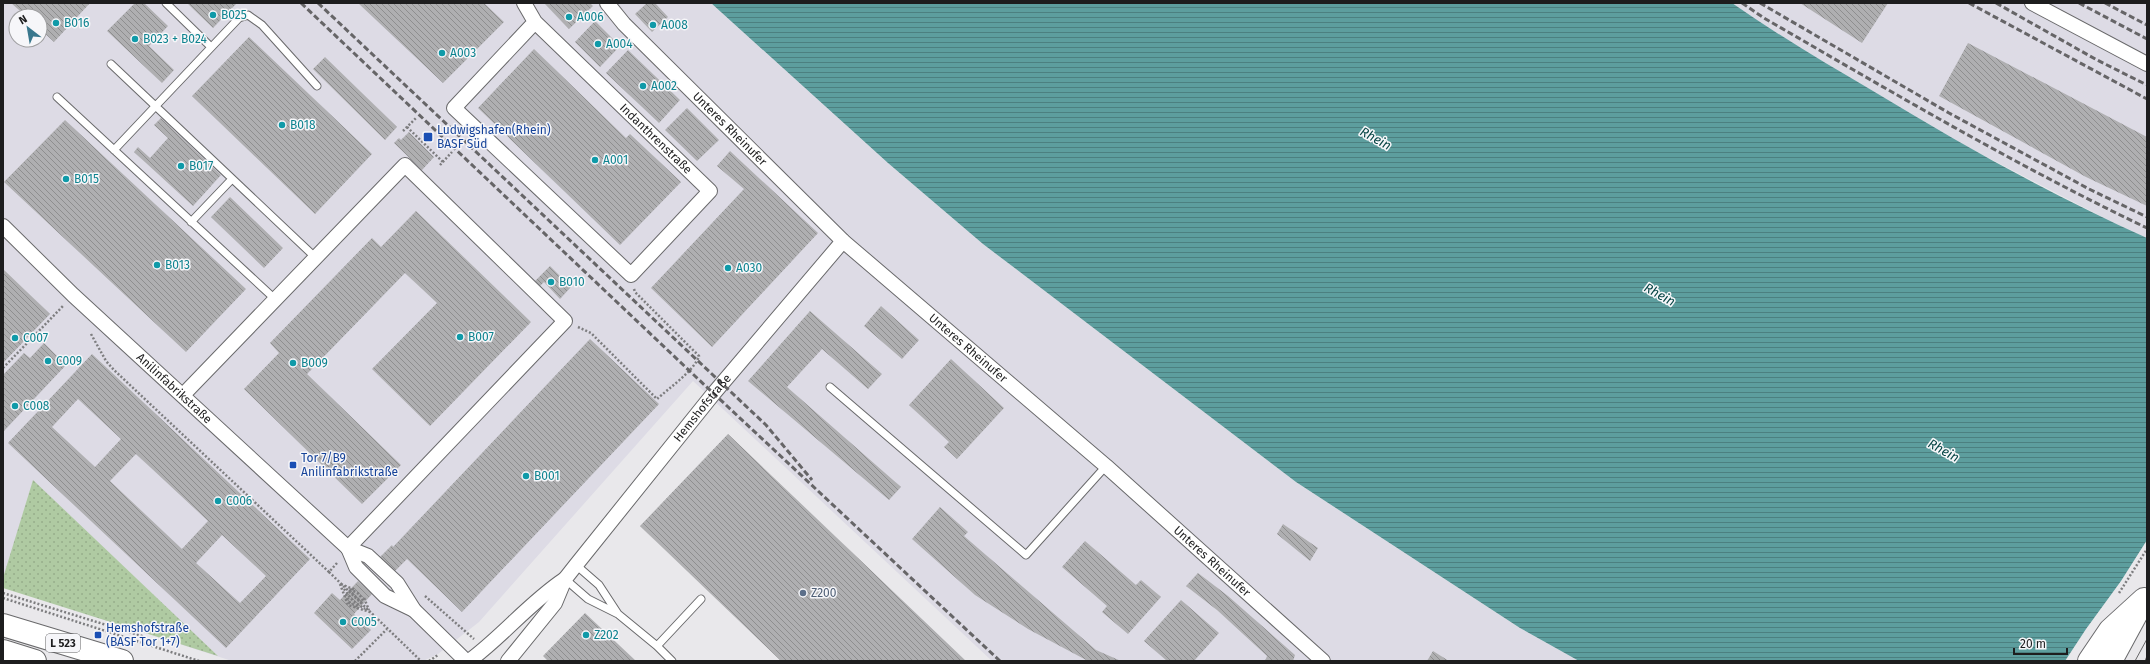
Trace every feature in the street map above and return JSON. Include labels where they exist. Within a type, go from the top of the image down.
[{"type":"main road","points":[[2089,661],[2110,630],[2146,595]]},
{"type":"main road","points":[[2111,661],[2146,595]]},
{"type":"main road","name":"L 523","points":[[3,625],[122,661]]},
{"type":"main road","name":"L 523","points":[[3,651],[34,661]]},
{"type":"street","name":"Indanthrenstraße","points":[[524,3],[534,22],[710,191],[631,275]]},
{"type":"street","name":"Unteres Rheinufer","points":[[607,3],[624,24],[843,241],[1106,466],[1323,661]]},
{"type":"street","points":[[2032,3],[2147,64]]},
{"type":"street","points":[[534,22],[454,108],[631,275]]},
{"type":"street","points":[[183,395],[405,165],[565,321],[348,548]]},
{"type":"street","name":"Anilinfabrikstraße","points":[[3,226],[73,295],[348,548],[368,556],[396,583],[414,610],[468,661]]},
{"type":"street","name":"Hemshofstraße","points":[[508,661],[555,603],[565,579],[576,565],[714,394],[843,241]]},
{"type":"street","name":"Hemshofstraße","points":[[468,661],[486,649],[544,593],[565,579]]},
{"type":"lane","points":[[166,3],[211,47]]},
{"type":"lane","points":[[114,150],[238,18],[248,15],[262,25],[317,86]]},
{"type":"lane","points":[[111,64],[316,258]]},
{"type":"lane","points":[[57,97],[276,300]]},
{"type":"lane","points":[[191,222],[232,179]]},
{"type":"lane","points":[[830,387],[1026,555],[1106,466]]},
{"type":"lane","points":[[576,565],[599,585],[618,614]]},
{"type":"lane","points":[[565,579],[588,599],[618,614],[657,646],[672,661]]},
{"type":"lane","points":[[657,646],[701,599]]},
{"type":"path","points":[[404,130],[416,118]]},
{"type":"path","points":[[407,127],[443,162]]},
{"type":"path","points":[[440,165],[452,152]]},
{"type":"path","points":[[565,321],[591,334],[657,399],[689,370],[697,361],[699,356],[635,292],[631,275]]},
{"type":"path","points":[[59,299],[69,310]]},
{"type":"path","points":[[3,368],[64,305]]},
{"type":"path","points":[[90,332],[106,361],[114,370],[329,572]]},
{"type":"path","points":[[2125,585],[2147,549]]},
{"type":"path","points":[[340,583],[348,605],[370,612]]},
{"type":"path","points":[[340,583],[359,594],[370,612]]},
{"type":"path","points":[[340,583],[352,601],[370,612],[421,661]]},
{"type":"path","points":[[3,593],[142,636],[150,645]]},
{"type":"path","points":[[422,594],[486,649]]},
{"type":"path","points":[[3,598],[199,661]]},
{"type":"path","points":[[355,661],[387,628]]},
{"type":"shaded area","points":[[3,3],[711,3],[888,163],[983,244],[1296,482],[1520,628],[1579,661],[992,661],[693,381],[479,622],[438,654],[423,661],[232,661],[3,587]]},
{"type":"shaded area","points":[[1732,3],[2147,3],[2147,238],[2118,225],[1950,138],[1767,28]]},
{"type":"green space","points":[[33,480],[218,656],[3,588],[3,578]]},
{"type":"water","name":"Rhein","points":[[711,3],[1732,3],[1819,59],[1974,150],[2077,205],[2147,238],[2147,661],[1579,661],[1520,628],[1296,482],[983,244],[888,163]]},
{"type":"pier","points":[[2147,540],[2147,661],[2065,661],[2121,581]]},
{"type":"building","name":"B016","points":[[11,3],[90,3],[54,42],[48,36],[48,8],[17,8]]},
{"type":"building","name":"B023 + B024","points":[[135,3],[144,3],[168,26],[149,46],[174,70],[162,83],[107,31]]},
{"type":"building","name":"B025","points":[[187,3],[237,3],[213,28]]},
{"type":"building","name":"A003","points":[[358,3],[484,3],[504,22],[443,83]]},
{"type":"building","name":"A006","points":[[544,3],[590,3],[593,6],[569,29]]},
{"type":"building","name":"A008","points":[[647,3],[655,3],[668,17],[652,32],[635,14]]},
{"type":"building","points":[[1800,3],[1888,3],[1862,43]]},
{"type":"building","name":"A004","points":[[595,21],[620,46],[600,67],[575,42]]},
{"type":"building","name":"B018","points":[[249,37],[372,154],[315,214],[192,96]]},
{"type":"building","points":[[1968,43],[2147,137],[2147,206],[2086,177],[1939,96]]},
{"type":"building","name":"A001","points":[[534,49],[626,138],[630,134],[681,182],[620,245],[478,108]]},
{"type":"building","name":"A002","points":[[628,50],[680,100],[659,123],[606,73]]},
{"type":"building","points":[[325,57],[397,127],[385,140],[313,69]]},
{"type":"building","name":"A002","points":[[687,108],[719,140],[697,161],[665,130]]},
{"type":"building","name":"B017","points":[[161,118],[221,175],[193,206],[134,152],[138,147],[150,158],[168,138],[154,125]]},
{"type":"building","name":"B013","points":[[65,120],[246,289],[186,352],[4,182]]},
{"type":"building","points":[[409,132],[434,157],[422,170],[394,143],[399,138],[401,140]]},
{"type":"building","name":"A030","points":[[730,151],[818,233],[712,347],[651,288],[744,189],[717,166]]},
{"type":"building","name":"B017","points":[[230,197],[283,248],[264,268],[211,217]]},
{"type":"building","name":"B009","points":[[416,211],[531,322],[430,426],[372,369],[437,303],[405,273],[307,374],[401,465],[362,504],[244,389],[279,353],[270,343],[372,238],[381,247]]},
{"type":"building","name":"B010","points":[[550,266],[571,287],[560,299],[544,282],[540,286],[535,281]]},
{"type":"building","name":"C007","points":[[3,269],[50,314],[3,363]]},
{"type":"building","points":[[881,306],[919,340],[902,359],[864,326]]},
{"type":"building","points":[[810,311],[882,374],[868,389],[822,349],[787,387],[901,487],[889,500],[748,381]]},
{"type":"building","name":"B001","points":[[590,339],[659,404],[462,612],[407,559],[395,571],[380,557],[392,545],[393,547]]},
{"type":"building","name":"C008","points":[[44,343],[66,365],[3,432],[3,375],[24,353],[30,358]]},
{"type":"building","name":"C006","points":[[92,354],[310,559],[226,648],[8,443]],"holes":[[[78,399],[121,439],[95,467],[52,427]],[[136,454],[208,521],[182,549],[110,481]],[[222,535],[266,576],[240,603],[196,563]]]},
{"type":"building","points":[[951,359],[1004,408],[957,459],[944,447],[949,442],[909,405]]},
{"type":"building","name":"Z200","points":[[728,434],[966,661],[781,661],[640,526]]},
{"type":"building","points":[[940,507],[968,532],[964,536],[1096,650],[1121,661],[1088,661],[1028,629],[975,595],[912,539]]},
{"type":"building","points":[[1283,524],[1318,548],[1310,561],[1277,534]]},
{"type":"building","points":[[1085,541],[1136,585],[1141,580],[1161,597],[1128,634],[1102,612],[1107,606],[1062,567]]},
{"type":"building","points":[[1198,573],[1228,596],[1295,655],[1293,661],[1265,661],[1267,656],[1217,610],[1186,586]]},
{"type":"building","name":"C005","points":[[358,581],[372,594],[354,614],[371,630],[352,649],[314,613],[332,593],[340,600]]},
{"type":"building","points":[[1181,600],[1219,633],[1194,661],[1167,661],[1144,641]]},
{"type":"building","name":"Z202","points":[[585,613],[636,661],[548,661],[543,656]]},
{"type":"building","points":[[1433,651],[1449,661],[1427,661]]},
{"type":"tram line","points":[[2135,661],[2147,639]]},
{"type":"tram line","points":[[2145,661],[2147,656]]},
{"type":"railway","points":[[301,3],[696,377],[1000,661]]},
{"type":"railway","points":[[318,3],[766,425],[812,480]]},
{"type":"railway","points":[[1742,3],[1764,18],[1953,127],[2049,179],[2147,228]]},
{"type":"railway","points":[[1760,3],[1949,113],[2089,189],[2147,217]]},
{"type":"railway","points":[[1969,3],[2147,99]]},
{"type":"railway","points":[[1996,3],[2097,60],[2147,85]]},
{"type":"railway","points":[[2079,3],[2147,39]]},
{"type":"railway","points":[[2105,3],[2147,25]]},
{"type":"place","name":"B025","points":[[213,15]]},
{"type":"place","name":"A006","points":[[569,17]]},
{"type":"place","name":"B016","points":[[56,23]]},
{"type":"place","name":"A008","points":[[653,25]]},
{"type":"place","name":"B023 + B024","points":[[135,39]]},
{"type":"place","name":"A004","points":[[598,44]]},
{"type":"place","name":"A003","points":[[442,53]]},
{"type":"place","name":"A002","points":[[643,86]]},
{"type":"place","name":"B018","points":[[282,125]]},
{"type":"place","name":"Ludwigshafen(Rhein) BASF Süd","points":[[428,137]]},
{"type":"place","name":"A001","points":[[595,160]]},
{"type":"place","name":"B017","points":[[181,166]]},
{"type":"place","name":"B015","points":[[66,179]]},
{"type":"place","name":"B013","points":[[157,265]]},
{"type":"place","name":"A030","points":[[728,268]]},
{"type":"place","name":"B010","points":[[551,282]]},
{"type":"place","name":"B007","points":[[460,337]]},
{"type":"place","name":"C007","points":[[15,338]]},
{"type":"place","name":"C009","points":[[48,361]]},
{"type":"place","name":"B009","points":[[293,363]]},
{"type":"place","name":"C008","points":[[15,406]]},
{"type":"place","name":"Tor 7/B9 Anilinfabrikstraße","points":[[293,465]]},
{"type":"place","name":"B001","points":[[526,476]]},
{"type":"place","name":"C006","points":[[218,501]]},
{"type":"place","name":"Z200","points":[[803,593]]},
{"type":"place","name":"C005","points":[[343,622]]},
{"type":"place","name":"Hemshofstraße (BASF Tor 1+7)","points":[[98,635]]},
{"type":"place","name":"Z202","points":[[586,635]]}]
